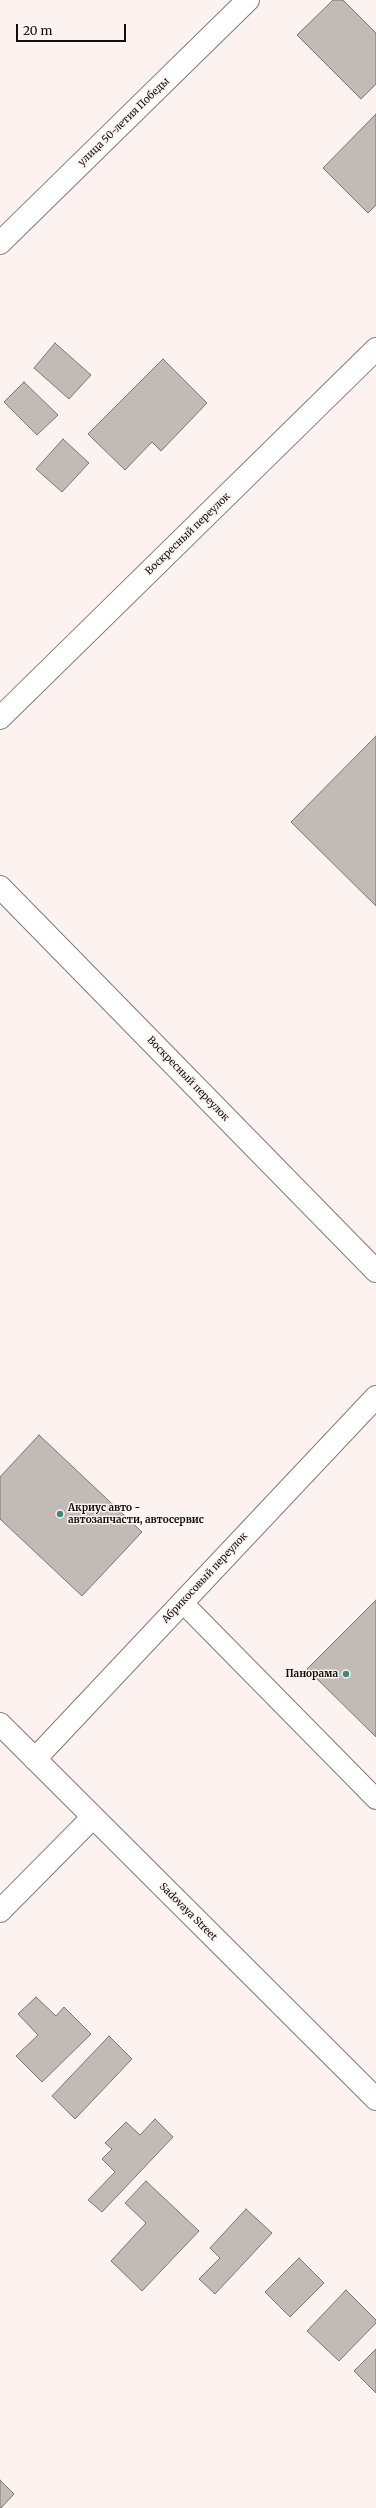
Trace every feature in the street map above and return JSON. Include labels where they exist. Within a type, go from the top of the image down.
[{"type":"street","name":"улица 50-летия Победы","points":[[0,243],[248,0]]},
{"type":"street","name":"Воскресный переулок","points":[[0,718],[376,350]]},
{"type":"street","name":"Воскресный переулок","points":[[0,887],[376,1271]]},
{"type":"street","name":"Абрикосовый переулок","points":[[35,1759],[376,1397]]},
{"type":"street","name":"Sadovaya Street","points":[[0,1724],[376,2099]]},
{"type":"street","points":[[0,1911],[93,1817]]},
{"type":"lane","points":[[182,1602],[376,1799]]},
{"type":"building","points":[[333,0],[343,0],[376,33],[376,84],[361,99],[297,35]]},
{"type":"building","points":[[376,114],[376,205],[368,213],[323,168]]},
{"type":"building","points":[[55,343],[91,375],[69,399],[34,368]]},
{"type":"building","points":[[163,359],[207,403],[161,451],[152,442],[125,470],[88,434]]},
{"type":"building","points":[[24,382],[58,415],[37,435],[4,402]]},
{"type":"building","points":[[63,439],[89,463],[62,492],[36,469]]},
{"type":"building","points":[[376,736],[376,906],[291,822]]},
{"type":"building","points":[[39,1435],[142,1532],[82,1596],[0,1519],[0,1477]]},
{"type":"building","points":[[376,1600],[376,1737],[307,1669]]},
{"type":"building","points":[[36,1997],[56,2016],[64,2007],[91,2034],[42,2082],[16,2056],[38,2035],[18,2014]]},
{"type":"building","points":[[109,2036],[132,2059],[75,2119],[52,2096]]},
{"type":"building","points":[[155,2119],[173,2137],[102,2212],[88,2200],[115,2172],[102,2159],[112,2149],[105,2143],[126,2122],[140,2135]]},
{"type":"building","points":[[146,2181],[199,2231],[142,2291],[111,2261],[146,2223],[125,2203]]},
{"type":"building","points":[[246,2209],[272,2233],[215,2294],[199,2279],[220,2258],[210,2248]]},
{"type":"building","points":[[299,2258],[324,2283],[290,2317],[265,2292]]},
{"type":"building","points":[[346,2290],[376,2320],[376,2323],[339,2361],[307,2331]]},
{"type":"building","points":[[376,2349],[376,2393],[354,2371]]},
{"type":"building","points":[[0,2480],[14,2494],[1,2508],[0,2508]]},
{"type":"place","name":"Акриус авто - автозапчасти, автосервис","points":[[60,1514]]},
{"type":"place","name":"Панорама","points":[[346,1674]]}]
